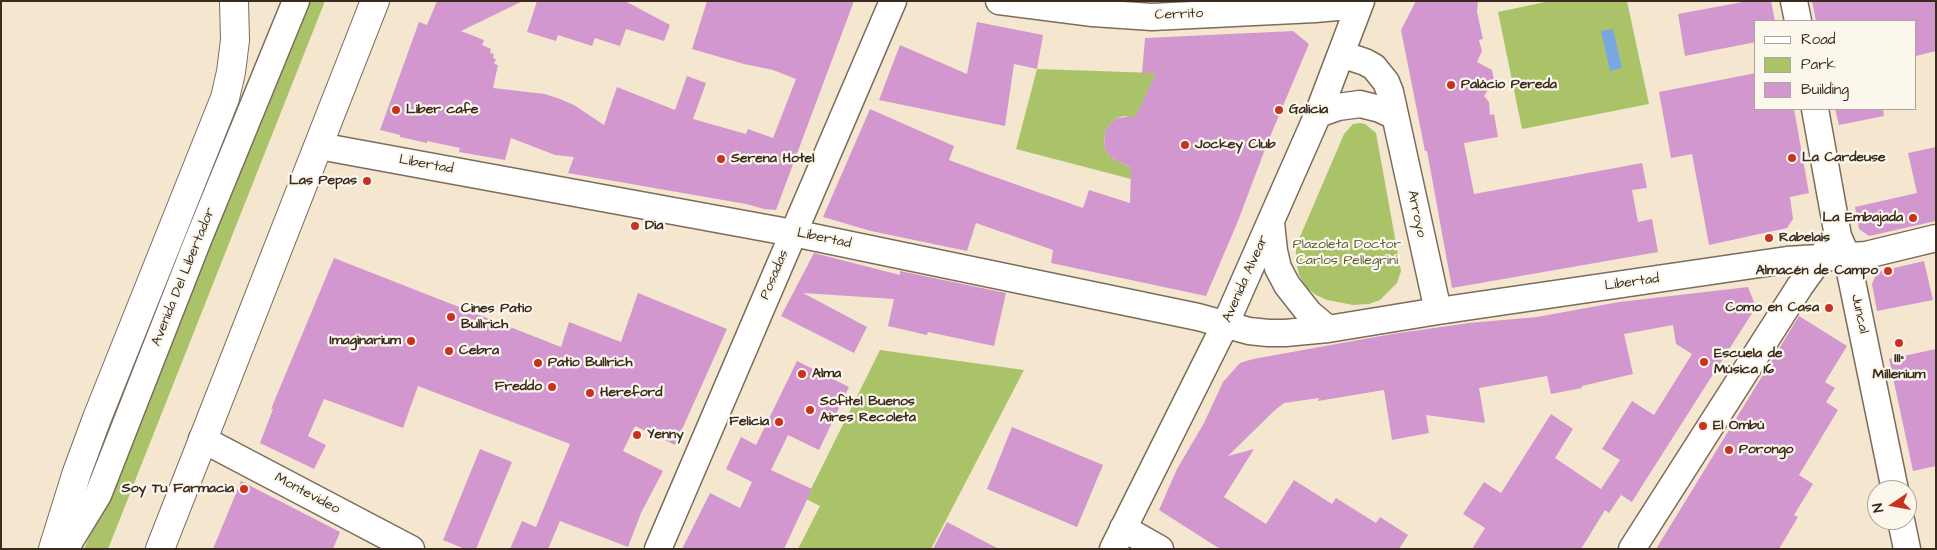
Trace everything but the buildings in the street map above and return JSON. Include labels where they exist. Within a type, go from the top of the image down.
[{"type":"main road","points":[[53,549],[77,472],[224,98],[231,72],[235,40],[234,1]]},
{"type":"main road","points":[[160,549],[375,1]]},
{"type":"street","name":"Avenida Del Libertador","points":[[65,549],[98,495],[198,240],[296,1]]},
{"type":"street","name":"Posadas","points":[[658,549],[893,1]]},
{"type":"street","name":"Cerrito","points":[[999,1],[1093,13],[1152,17],[1315,9],[1360,3]]},
{"type":"street","points":[[1794,1],[1798,20]]},
{"type":"street","name":"Avenida Alvear","points":[[1118,539],[1226,325],[1318,114],[1360,3]]},
{"type":"street","name":"Arroyo","points":[[1342,54],[1365,62],[1380,74],[1390,92],[1438,311]]},
{"type":"street","points":[[1318,114],[1338,107],[1360,104],[1380,109],[1395,116]]},
{"type":"street","name":"Juncal","points":[[1815,110],[1893,480]]},
{"type":"street","name":"Libertad","points":[[319,146],[794,233],[1198,317],[1249,331],[1268,333],[1328,329],[1787,260],[1818,259]]},
{"type":"street","points":[[1271,222],[1278,268],[1286,285],[1309,313],[1328,329]]},
{"type":"street","points":[[1632,549],[1818,259],[1843,247],[1866,255],[1936,238]]},
{"type":"street","name":"Montevideo","points":[[202,439],[411,549]]},
{"type":"street","points":[[1903,530],[1907,549]]},
{"type":"street","points":[[1118,539],[1160,549]]},
{"type":"green space","points":[[301,1],[325,1],[108,549],[84,549],[109,490]]},
{"type":"green space","points":[[1550,1],[1627,1],[1649,104],[1522,129],[1498,12]]},
{"type":"green space","points":[[1037,69],[1156,73],[1136,118],[1124,116],[1117,118],[1105,132],[1104,146],[1109,156],[1131,168],[1131,179],[1016,149]]},
{"type":"green space","name":"Plazoleta Doctor Carlos Pellegrini","points":[[1353,124],[1365,124],[1376,133],[1401,271],[1397,283],[1380,300],[1369,304],[1353,305],[1327,300],[1316,295],[1306,287],[1299,275],[1296,261],[1296,246],[1344,134]]},
{"type":"green space","points":[[880,350],[1024,370],[931,549],[798,549],[820,506],[806,499]]},
{"type":"water","points":[[1613,29],[1622,68],[1610,71],[1601,31]]},
{"type":"place","name":"Palácio Pereda","points":[[1451,85]]},
{"type":"place","name":"Liber cafe","points":[[396,110]]},
{"type":"place","name":"Galicia","points":[[1279,110]]},
{"type":"place","name":"Jockey Club","points":[[1185,145]]},
{"type":"place","name":"La Cardeuse","points":[[1792,158]]},
{"type":"place","name":"Serena Hotel","points":[[721,159]]},
{"type":"place","name":"Las Pepas","points":[[367,181]]},
{"type":"place","name":"La Embajada","points":[[1913,218]]},
{"type":"place","name":"Dia","points":[[635,226]]},
{"type":"place","name":"Rabelais","points":[[1769,238]]},
{"type":"place","name":"Almacén de Campo","points":[[1888,271]]},
{"type":"place","name":"Como en Casa","points":[[1829,308]]},
{"type":"place","name":"Cines Patio Bullrich","points":[[451,317]]},
{"type":"place","name":"Imaginarium","points":[[411,341]]},
{"type":"place","name":"III° Millenium","points":[[1899,343]]},
{"type":"place","name":"Cebra","points":[[449,351]]},
{"type":"place","name":"Escuela de Música 16","points":[[1704,362]]},
{"type":"place","name":"Patio Bullrich","points":[[538,363]]},
{"type":"place","name":"Alma","points":[[802,374]]},
{"type":"place","name":"Freddo","points":[[552,387]]},
{"type":"place","name":"Hereford","points":[[590,393]]},
{"type":"place","name":"Sofitel Buenos Aires Recoleta","points":[[810,410]]},
{"type":"place","name":"Felicia","points":[[779,422]]},
{"type":"place","name":"El Ombú","points":[[1703,426]]},
{"type":"place","name":"Yenny","points":[[637,435]]},
{"type":"place","name":"Porongo","points":[[1729,450]]},
{"type":"place","name":"Soy Tu Farmacia","points":[[244,489]]}]
